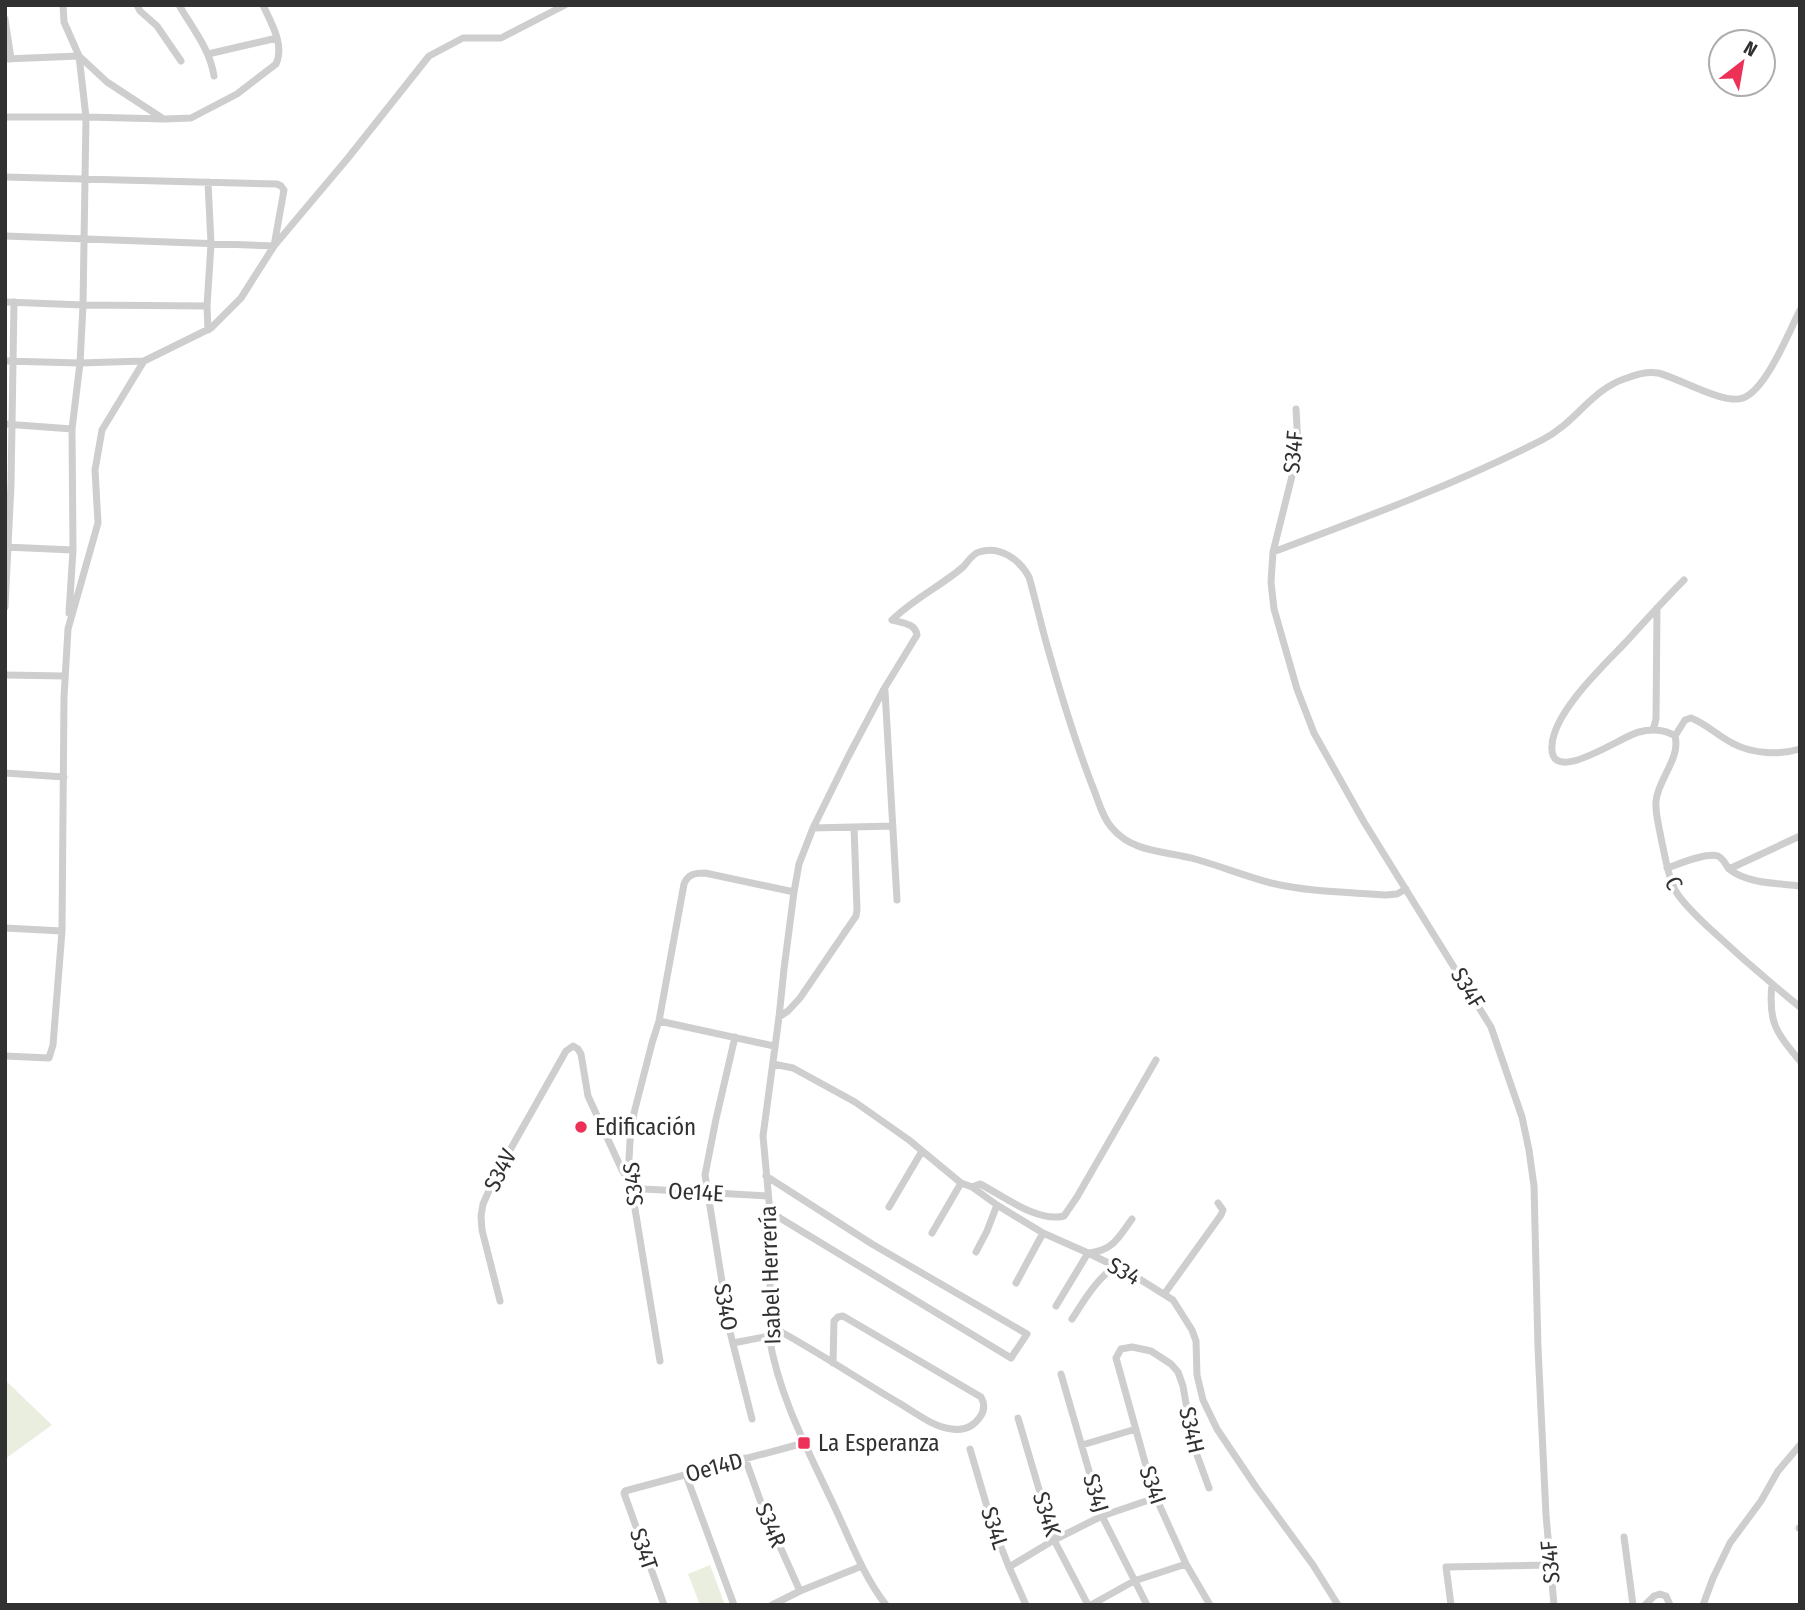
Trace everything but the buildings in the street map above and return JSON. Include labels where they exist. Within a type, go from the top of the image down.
[{"type":"street","points":[[5,1056],[49,1058],[62,931],[65,676],[73,550],[72,429],[80,363],[83,305],[86,117],[79,56],[64,22],[63,5]]},
{"type":"street","points":[[148,5],[138,8],[156,26],[181,61]]},
{"type":"street","points":[[179,5],[208,54],[214,76]]},
{"type":"street","points":[[5,117],[191,118],[247,88],[276,64],[279,56],[277,38],[263,5]]},
{"type":"street","points":[[9,361],[144,361],[208,330],[241,298],[274,246],[429,56],[463,38],[501,38],[565,5]]},
{"type":"street","points":[[5,19],[8,59],[79,56],[107,82],[164,119]]},
{"type":"street","points":[[208,54],[277,38]]},
{"type":"street","points":[[5,177],[84,177],[281,186],[284,190],[274,246]]},
{"type":"street","points":[[208,183],[211,244],[208,330]]},
{"type":"street","points":[[5,236],[274,246]]},
{"type":"street","points":[[5,607],[10,302],[207,306]]},
{"type":"street","points":[[1273,552],[1357,521],[1491,465],[1558,431],[1595,395],[1623,379],[1643,373],[1657,373],[1727,399],[1743,398],[1766,376],[1800,310]]},
{"type":"street","points":[[68,629],[98,523],[95,470],[102,430],[144,361]]},
{"type":"street","name":"S34F","points":[[1296,409],[1298,445],[1273,552],[1271,582],[1274,609],[1297,689],[1314,733],[1364,822],[1491,1027],[1513,1087],[1527,1139],[1534,1186],[1538,1348],[1549,1565],[1554,1605]]},
{"type":"street","points":[[9,424],[72,429]]},
{"type":"street","points":[[6,547],[73,550]]},
{"type":"street","name":"Isabel Herrería","points":[[886,1605],[862,1566],[804,1443],[777,1374],[769,1336],[774,1328],[763,1136],[799,864],[813,828],[848,757],[884,689],[917,635],[912,626],[892,620],[961,569],[978,552],[1001,553],[1017,561],[1029,577],[1048,649],[1086,769],[1110,826],[1119,835],[1132,844],[1147,849],[1194,859],[1244,876],[1291,887],[1321,892],[1386,895],[1406,889]]},
{"type":"street","points":[[1684,580],[1574,701],[1556,728],[1552,740],[1552,754],[1557,761],[1568,763],[1596,753],[1637,732],[1665,731],[1675,736],[1685,720],[1691,718],[1748,750],[1800,750]]},
{"type":"street","points":[[1653,730],[1656,719],[1657,608]]},
{"type":"street","points":[[5,675],[65,676]]},
{"type":"street","points":[[884,689],[897,900]]},
{"type":"street","name":"C","points":[[1675,736],[1675,751],[1656,800],[1657,818],[1675,889],[1688,907],[1800,1007]]},
{"type":"street","points":[[5,773],[64,777]]},
{"type":"street","points":[[813,828],[892,826]]},
{"type":"street","points":[[779,1017],[800,998],[856,916],[854,827]]},
{"type":"street","points":[[1729,869],[1800,836]]},
{"type":"street","points":[[1668,868],[1687,860],[1714,855],[1722,858],[1737,875],[1800,886]]},
{"type":"street","name":"S34S","points":[[660,1361],[628,1178],[634,1113],[659,1021],[684,884],[693,874],[705,873],[794,892]]},
{"type":"street","points":[[5,928],[62,931]]},
{"type":"street","points":[[1772,984],[1772,1020],[1781,1038],[1800,1061]]},
{"type":"street","points":[[659,1021],[774,1046]]},
{"type":"street","name":"S34O","points":[[735,1037],[705,1175],[730,1332],[752,1419]]},
{"type":"street","name":"S34V","points":[[500,1301],[482,1230],[483,1204],[496,1175],[566,1051],[573,1046],[581,1054],[588,1096],[628,1178]]},
{"type":"street","points":[[972,1187],[980,1184],[1037,1213],[1064,1216],[1156,1060]]},
{"type":"street","name":"S34","points":[[773,1064],[793,1068],[855,1102],[887,1123],[961,1183],[972,1187],[1043,1233],[1088,1252],[1165,1293],[1178,1306],[1192,1330],[1196,1341],[1197,1375],[1203,1400],[1217,1429],[1256,1488],[1314,1565],[1338,1605]]},
{"type":"street","points":[[889,1207],[922,1151]]},
{"type":"street","points":[[766,1176],[872,1244],[1027,1334],[1011,1358],[769,1212]]},
{"type":"street","name":"Oe14E","points":[[628,1178],[631,1183],[644,1189],[768,1196]]},
{"type":"street","points":[[932,1233],[961,1183]]},
{"type":"street","points":[[1165,1293],[1222,1213],[1218,1203]]},
{"type":"street","points":[[976,1252],[997,1205]]},
{"type":"street","points":[[1056,1306],[1088,1252],[1102,1252],[1114,1243],[1132,1219]]},
{"type":"street","points":[[1016,1283],[1043,1233]]},
{"type":"street","points":[[1072,1319],[1096,1283],[1115,1266]]},
{"type":"street","points":[[774,1328],[935,1424],[944,1428],[956,1430],[970,1427],[983,1413],[984,1401],[981,1397],[843,1316],[834,1321],[833,1363]]},
{"type":"street","points":[[733,1343],[769,1336]]},
{"type":"street","name":"S34I","points":[[1178,1372],[1171,1364],[1146,1349],[1124,1348],[1118,1352],[1116,1358],[1156,1498],[1186,1564],[1210,1605]]},
{"type":"street","name":"S34H","points":[[1178,1372],[1193,1444],[1209,1488]]},
{"type":"street","name":"S34J","points":[[1061,1374],[1102,1516],[1147,1605]]},
{"type":"street","name":"S34K","points":[[1018,1418],[1054,1540],[1089,1605]]},
{"type":"street","points":[[1082,1445],[1136,1429]]},
{"type":"street","name":"Oe14D","points":[[624,1493],[804,1443]]},
{"type":"street","points":[[1703,1605],[1730,1542],[1761,1501],[1778,1471],[1800,1445]]},
{"type":"street","name":"S34L","points":[[970,1449],[993,1527],[1026,1605]]},
{"type":"street","name":"S34R","points":[[745,1458],[764,1511],[800,1591]]},
{"type":"street","points":[[685,1475],[733,1605]]},
{"type":"street","name":"S34T","points":[[624,1493],[664,1605]]},
{"type":"street","points":[[1009,1567],[1102,1516],[1156,1498]]},
{"type":"street","points":[[1624,1537],[1633,1605]]},
{"type":"street","points":[[1089,1605],[1134,1581],[1186,1564]]},
{"type":"street","points":[[1451,1605],[1446,1567],[1549,1565]]},
{"type":"street","points":[[772,1605],[862,1566]]},
{"type":"street","points":[[1645,1605],[1660,1594],[1668,1598],[1670,1605]]},
{"type":"shaded area","points":[[5,1380],[52,1425],[5,1459]]},
{"type":"shaded area","points":[[710,1565],[725,1605],[700,1605],[688,1574]]},
{"type":"place","name":"Edificación","points":[[581,1127]]},
{"type":"place","name":"La Esperanza","points":[[804,1443]]}]
